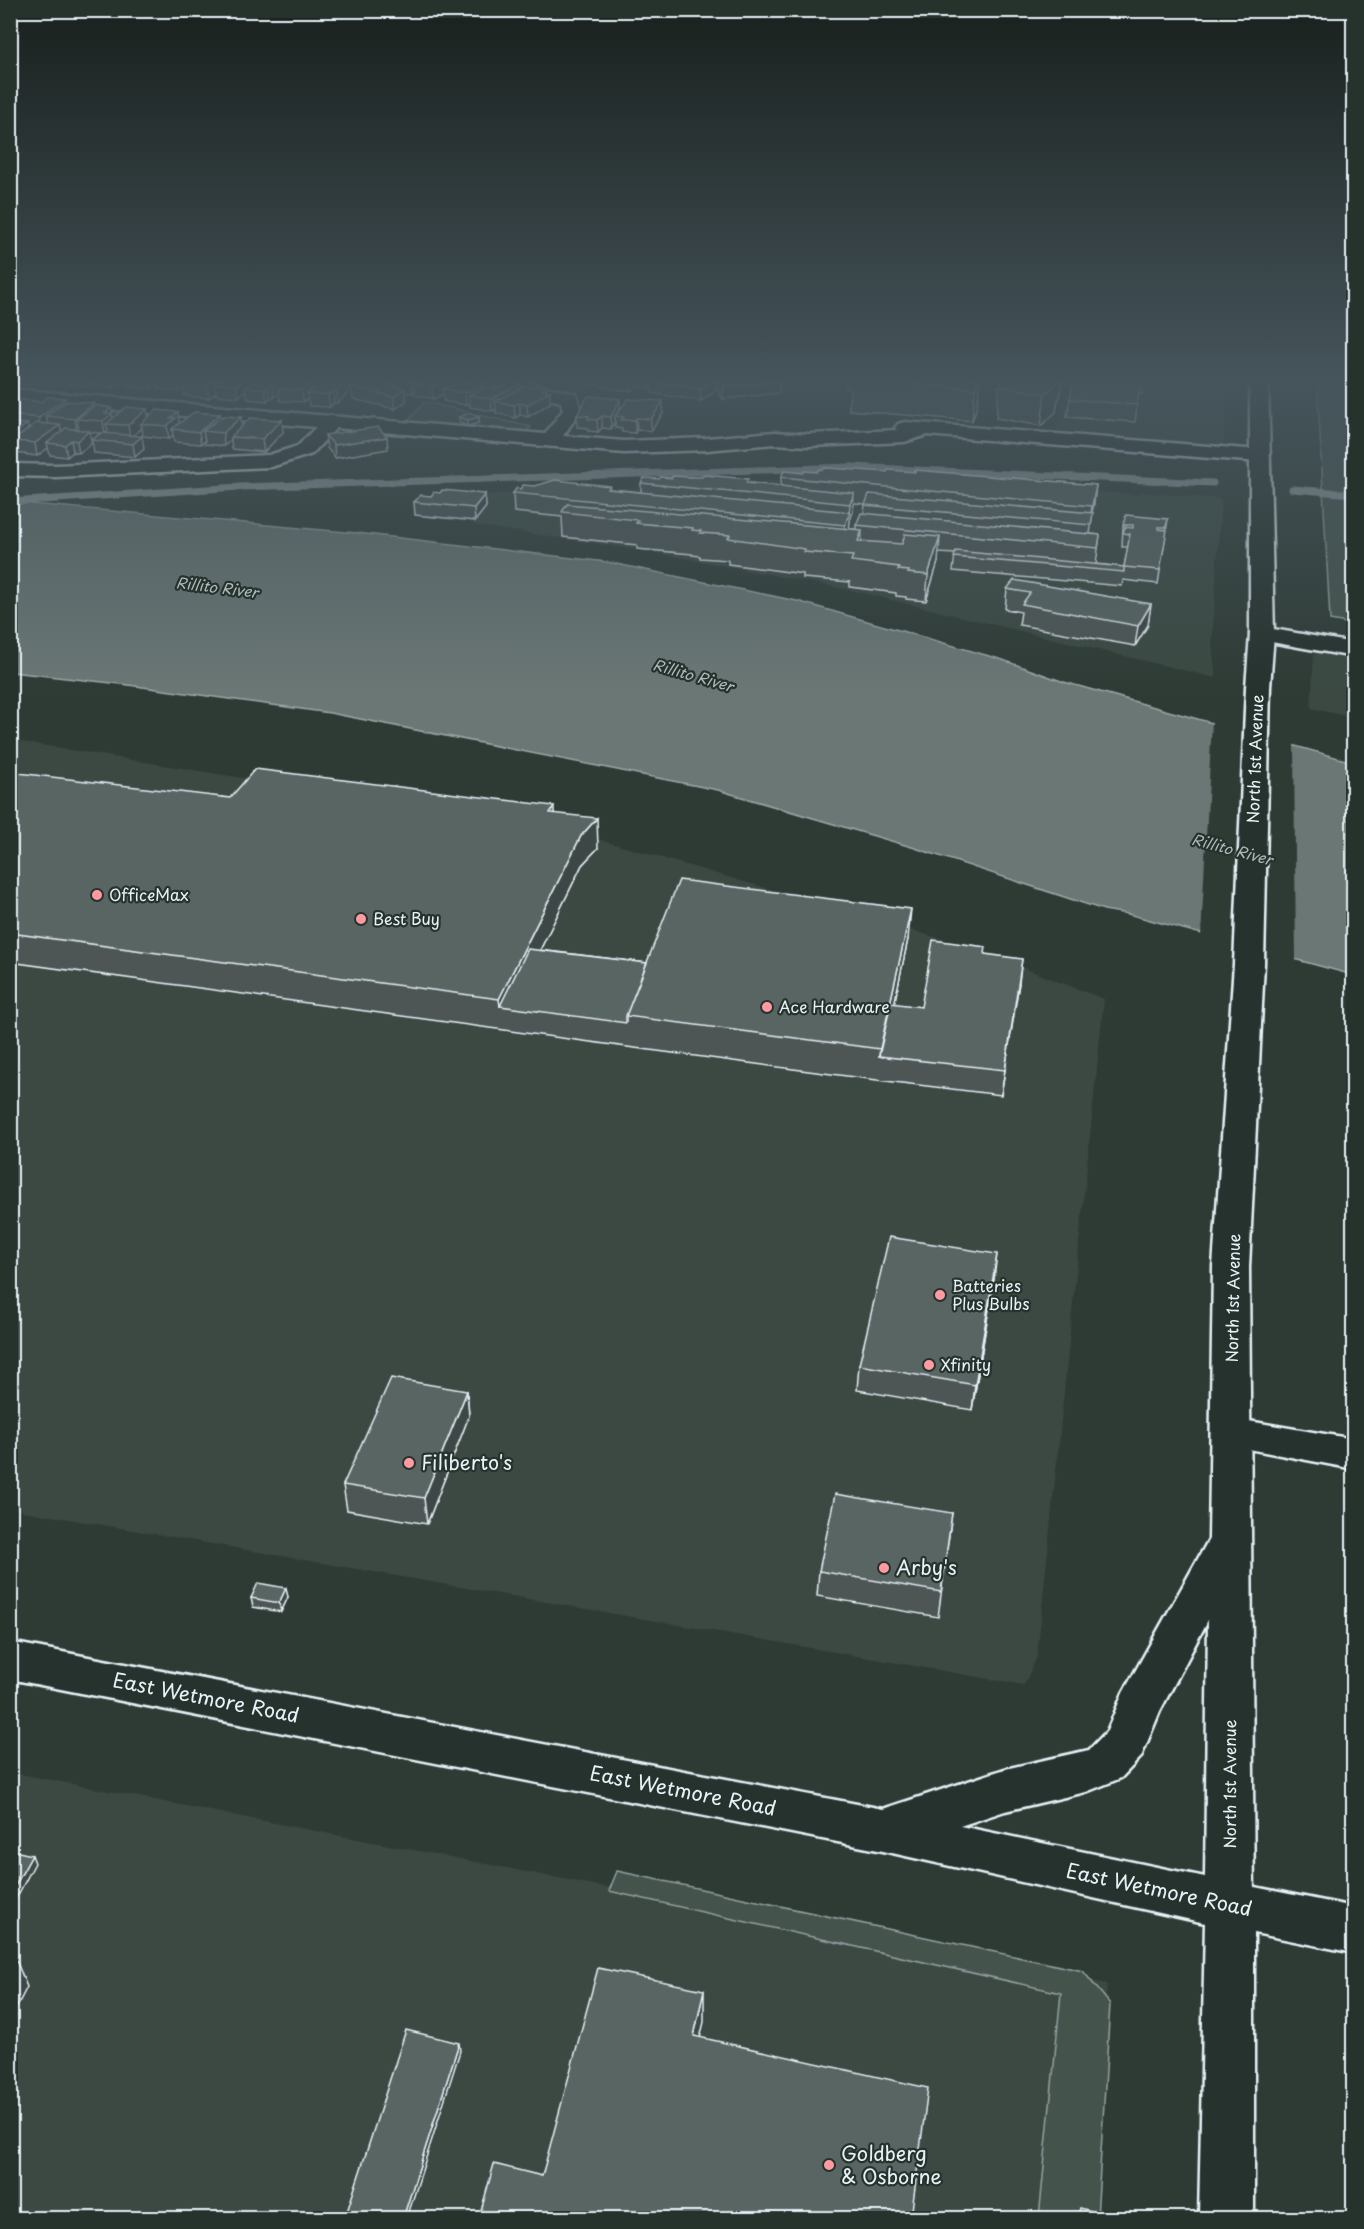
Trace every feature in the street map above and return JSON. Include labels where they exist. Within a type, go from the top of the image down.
[{"type":"main road","name":"North 1st Avenue","points":[[1226,2218],[1230,1905],[1231,1267],[1249,964],[1262,634],[1259,483]]},
{"type":"main road","points":[[1262,634],[1353,650]]},
{"type":"main road","points":[[1231,1432],[1353,1454]]},
{"type":"main road","points":[[883,1830],[1005,1790],[1086,1772],[1105,1764],[1125,1743],[1139,1707],[1231,1540]]},
{"type":"main road","name":"East Wetmore Road","points":[[10,1660],[883,1830],[1124,1884],[1353,1930]]},
{"type":"shaded area","points":[[728,483],[995,483],[1138,495],[1139,492],[1221,499],[1212,643],[1216,678],[850,590],[651,552],[473,525],[475,521],[415,516],[431,497]]},
{"type":"shaded area","points":[[1323,483],[1353,483],[1353,624],[1330,620]]},
{"type":"shaded area","points":[[1314,653],[1353,660],[1353,718],[1311,708]]},
{"type":"shaded area","points":[[10,740],[573,832],[966,946],[1104,999],[1037,1657],[1024,1685],[11,1509]]},
{"type":"shaded area","points":[[10,1772],[1107,1984],[1093,2218],[11,2218]]},
{"type":"shaded area","points":[[617,1871],[1083,1971],[1110,2004],[1097,2218],[1039,2218],[1061,1993],[609,1891]]},
{"type":"water","name":"Rillito River","points":[[10,502],[357,533],[607,562],[797,601],[1003,660],[1064,682],[1353,762],[1353,975],[1128,914],[1104,910],[915,848],[718,790],[330,713],[121,684],[11,672]]},
{"type":"pier","points":[[1212,720],[1294,743],[1296,962],[1201,937]]},
{"type":"building","points":[[545,483],[583,483],[610,486],[608,489],[850,512],[845,525],[513,493],[523,485],[535,486]]},
{"type":"building","points":[[641,483],[746,483],[854,493],[850,504]]},
{"type":"building","points":[[846,483],[1096,485],[1092,506]]},
{"type":"building","points":[[442,490],[485,494],[474,508],[414,502],[421,495],[431,496],[434,492],[440,493]]},
{"type":"building","points":[[869,494],[1093,513],[1091,525],[865,505]]},
{"type":"building","points":[[567,504],[862,530],[858,541],[902,544],[905,534],[940,537],[928,575],[908,573],[909,571],[898,570],[899,567],[851,561],[853,556],[804,552],[805,549],[728,538],[730,535],[700,533],[701,531],[692,530],[693,528],[636,523],[638,520],[562,512]]},
{"type":"building","points":[[861,513],[1100,535],[1098,548],[856,525]]},
{"type":"building","points":[[1126,515],[1168,519],[1166,527],[1158,527],[1158,529],[1167,530],[1160,570],[1124,567],[1130,534],[1123,533],[1125,527],[1133,528],[1133,525],[1123,525]]},
{"type":"building","points":[[956,551],[1124,567],[1124,572],[954,557]]},
{"type":"building","points":[[1014,580],[1151,604],[1138,626],[1022,604],[1030,593],[1007,589]]},
{"type":"building","points":[[255,769],[554,806],[550,813],[597,818],[581,836],[499,999],[10,933],[10,780],[18,773],[230,798]]},
{"type":"building","name":"Ace Hardware","points":[[679,880],[911,909],[880,1049],[626,1016]]},
{"type":"building","points":[[933,940],[986,947],[985,954],[1022,959],[1005,1070],[879,1056],[891,1003],[921,1007]]},
{"type":"building","points":[[528,949],[647,963],[626,1016],[626,1023],[500,1006]]},
{"type":"building","points":[[889,1237],[997,1254],[975,1385],[859,1365]]},
{"type":"building","name":"Filiberto's","points":[[391,1378],[467,1391],[424,1498],[343,1485]]},
{"type":"building","name":"Arby's","points":[[835,1494],[952,1513],[941,1592],[819,1571]]},
{"type":"building","points":[[258,1583],[286,1588],[279,1603],[251,1598]]},
{"type":"building","points":[[10,1850],[32,1855],[10,1895]]},
{"type":"building","points":[[598,1968],[704,1990],[694,2036],[928,2088],[911,2218],[479,2218],[494,2164],[542,2176]]},
{"type":"building","points":[[406,2030],[459,2043],[403,2218],[345,2218]]},
{"type":"building","points":[[1080,2208],[1108,2215],[1108,2218],[1079,2218]]},
{"type":"waterway","points":[[10,502],[239,487],[361,483]]},
{"type":"waterway","points":[[1292,489],[1354,494]]},
{"type":"place","name":"OfficeMax","points":[[97,895]]},
{"type":"place","name":"Best Buy","points":[[361,919]]},
{"type":"place","name":"Ace Hardware","points":[[767,1007]]},
{"type":"place","name":"Batteries Plus Bulbs","points":[[940,1295]]},
{"type":"place","name":"Xfinity","points":[[929,1365]]},
{"type":"place","name":"Filiberto's","points":[[409,1463]]},
{"type":"place","name":"Arby's","points":[[884,1568]]},
{"type":"place","name":"Goldberg & Osborne","points":[[829,2165]]}]
